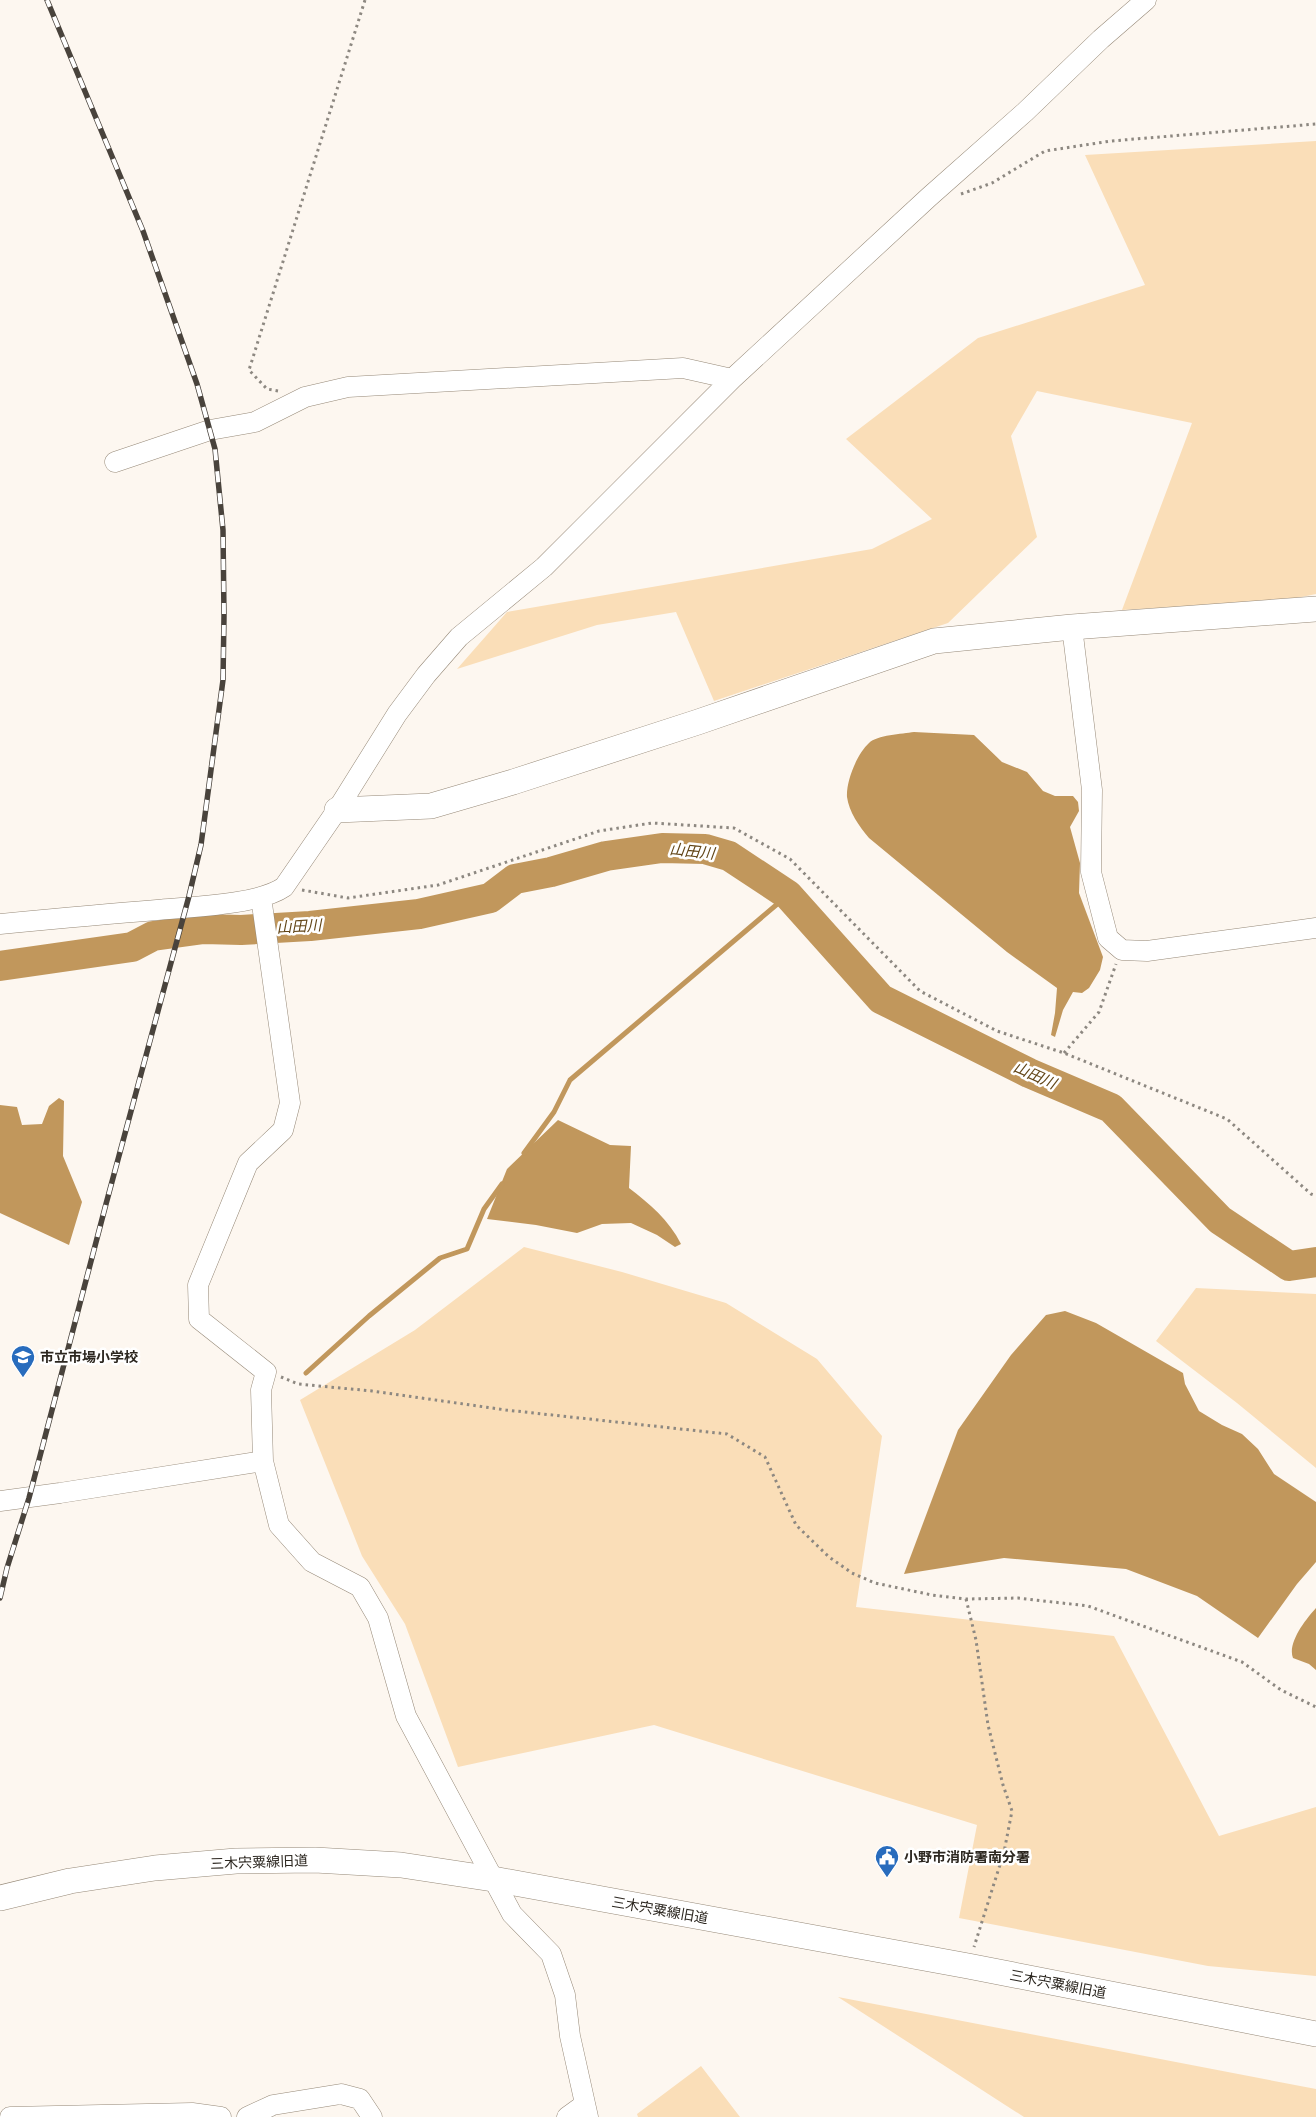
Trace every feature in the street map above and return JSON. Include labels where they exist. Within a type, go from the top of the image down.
[{"type":"street","points":[[0,924],[206,905],[261,897],[276,893],[284,887],[337,810],[397,714],[426,675],[459,637],[544,567],[732,379],[929,197],[1025,112],[1101,38],[1146,0]]},
{"type":"street","points":[[115,462],[210,430],[255,422],[305,397],[348,387],[683,368],[732,379]]},
{"type":"street","points":[[337,810],[431,806],[513,782],[698,722],[934,641],[1072,627],[1316,609]]},
{"type":"street","points":[[1072,627],[1092,790],[1091,872],[1108,938],[1122,950],[1148,951],[1316,928]]},
{"type":"street","points":[[261,897],[290,1103],[282,1130],[248,1163],[198,1285],[200,1319],[266,1372],[261,1390],[263,1461],[279,1525],[312,1562],[360,1587],[378,1618],[406,1716],[512,1914],[551,1954],[564,1995],[570,2036],[587,2110],[567,2117]]},
{"type":"street","points":[[0,1501],[263,1461]]},
{"type":"street","name":"三木宍粟線旧道","points":[[0,1898],[70,1881],[154,1868],[236,1861],[315,1860],[401,1864],[493,1879],[968,1966],[1316,2034]]},
{"type":"street","points":[[247,2117],[273,2105],[341,2094],[360,2099],[372,2117]]},
{"type":"street","points":[[10,2117],[192,2113],[221,2117]]},
{"type":"path","points":[[305,397],[267,388],[249,370],[365,0]]},
{"type":"path","points":[[929,197],[953,197],[992,183],[1045,151],[1111,141],[1316,124]]},
{"type":"path","points":[[284,887],[348,898],[438,885],[599,831],[652,823],[734,828],[790,859],[920,991],[998,1031],[1064,1053],[1227,1119],[1311,1194],[1316,1196]]},
{"type":"path","points":[[1064,1053],[1099,1012],[1122,950]]},
{"type":"path","points":[[266,1372],[298,1384],[372,1391],[506,1410],[727,1434],[765,1457],[796,1525],[829,1557],[852,1572],[875,1583],[932,1595],[966,1599],[1018,1598],[1088,1606],[1242,1662],[1281,1690],[1316,1707]]},
{"type":"path","points":[[966,1599],[976,1640],[988,1725],[1003,1785],[1012,1811],[1004,1852],[968,1966]]},
{"type":"shaded area","points":[[1316,141],[1316,594],[1282,601],[1122,610],[1192,423],[1037,391],[1011,436],[1037,537],[948,623],[714,701],[676,612],[597,625],[457,669],[507,612],[872,549],[932,519],[846,439],[978,338],[1145,285],[1085,155]]},
{"type":"shaded area","points":[[914,732],[974,735],[1002,762],[1027,772],[1043,791],[1055,796],[1073,796],[1078,802],[1079,811],[1070,827],[1080,863],[1079,893],[1103,957],[1100,970],[1089,988],[1082,993],[1073,992],[1063,1010],[1055,1037],[1051,1035],[1057,988],[1007,952],[869,838],[852,813],[847,797],[848,783],[860,754],[873,740],[890,735]]},
{"type":"shaded area","points":[[59,1098],[64,1101],[63,1156],[82,1202],[69,1245],[0,1213],[0,1105],[17,1107],[22,1125],[42,1124],[49,1106]]},
{"type":"shaded area","points":[[558,1120],[610,1145],[631,1146],[629,1188],[671,1227],[681,1244],[675,1247],[657,1235],[631,1223],[602,1224],[577,1233],[536,1225],[487,1219],[507,1169]]},
{"type":"shaded area","points":[[524,1247],[622,1272],[726,1303],[817,1359],[882,1436],[856,1607],[1114,1636],[1219,1836],[1316,1807],[1316,1976],[1208,1966],[959,1918],[977,1825],[654,1725],[458,1767],[405,1624],[362,1556],[300,1400],[415,1330]]},
{"type":"shaded area","points":[[1196,1288],[1316,1294],[1316,1468],[1237,1403],[1156,1341]]},
{"type":"shaded area","points":[[1065,1311],[1096,1323],[1183,1373],[1185,1384],[1199,1411],[1242,1434],[1258,1449],[1274,1474],[1316,1502],[1316,1562],[1297,1584],[1258,1638],[1197,1596],[1126,1569],[1004,1558],[904,1574],[958,1430],[1011,1355],[1046,1315]]},
{"type":"shaded area","points":[[1316,1608],[1316,1670],[1309,1664],[1293,1658],[1292,1652],[1298,1632]]},
{"type":"shaded area","points":[[838,1997],[1316,2089],[1316,2117],[1024,2117]]},
{"type":"shaded area","points":[[701,2066],[740,2117],[638,2117],[637,2114]]},
{"type":"waterway","name":"山田川","points":[[0,966],[132,947],[153,936],[204,929],[241,930],[310,926],[419,914],[490,898],[515,879],[551,872],[606,856],[662,848],[705,849],[729,856],[788,895],[881,999],[1029,1073],[1111,1108],[1220,1220],[1289,1266],[1316,1262]]},
{"type":"waterway","points":[[524,1153],[554,1112],[570,1080],[788,895]]},
{"type":"waterway","points":[[306,1373],[369,1316],[440,1258],[467,1249],[484,1209],[502,1184]]},
{"type":"railway","points":[[0,1598],[7,1568],[29,1498],[189,896],[201,845],[223,680],[223,530],[215,449],[197,384],[143,231],[47,0]]},
{"type":"place","name":"市立市場小学校","points":[[23,1378]]},
{"type":"place","name":"小野市消防署南分署","points":[[887,1878]]}]
